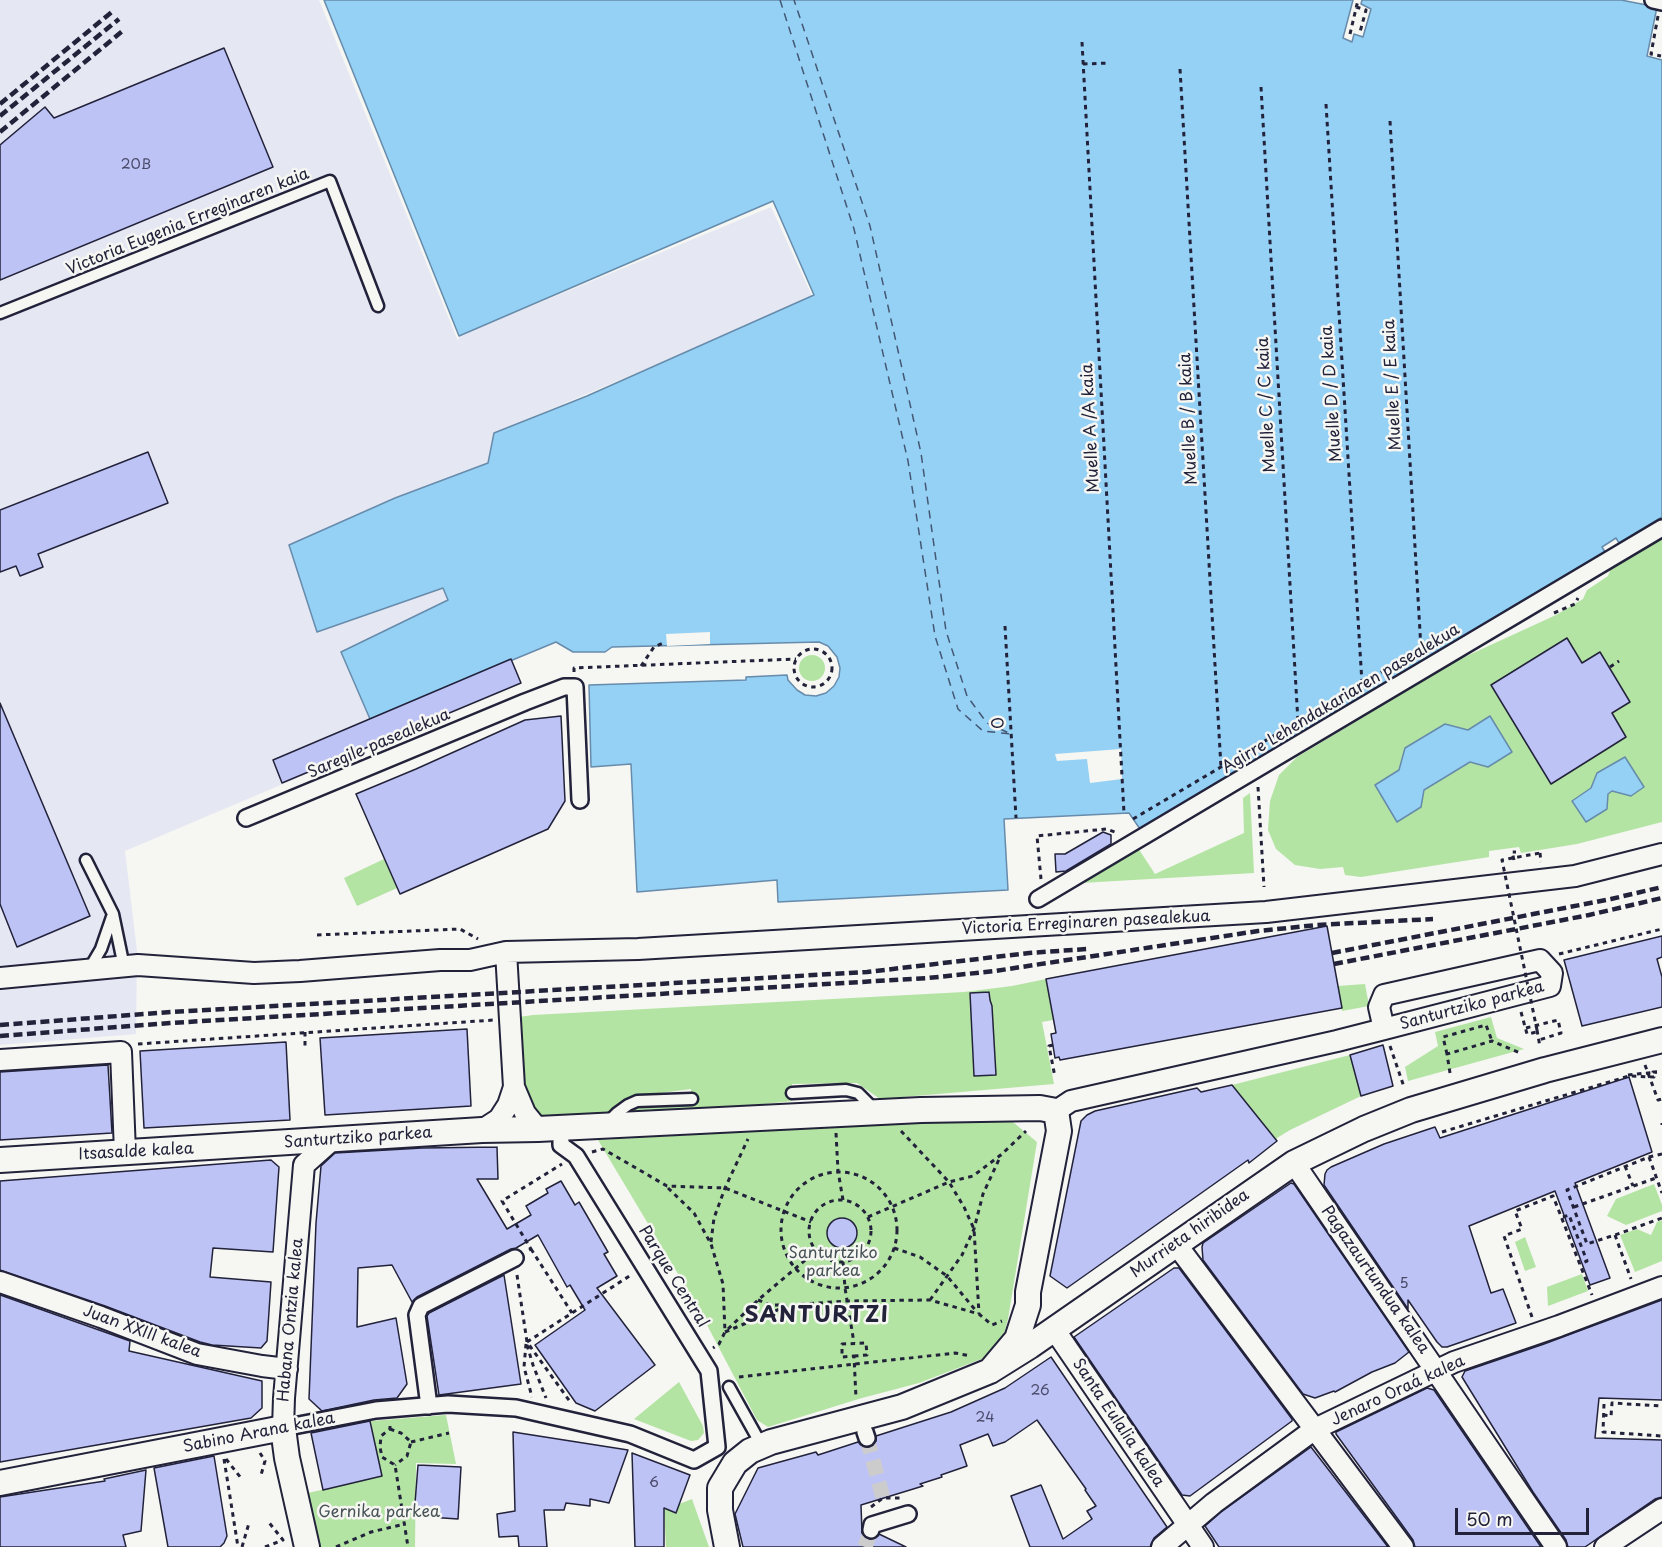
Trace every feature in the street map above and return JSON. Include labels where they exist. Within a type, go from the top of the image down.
[{"type":"street","name":"Agirre Lehendakariaren pasealekua","points":[[1038,899],[1662,528]]},
{"type":"street","name":"Saregile pasealekua","points":[[246,818],[525,702],[564,687],[575,687]]},
{"type":"street","points":[[575,687],[580,800]]},
{"type":"street","name":"Victoria Erreginaren pasealekua","points":[[0,978],[131,966],[254,973],[440,960],[470,960],[506,952],[650,949],[1266,912],[1575,876],[1662,854]]},
{"type":"street","points":[[506,952],[514,1087],[525,1113],[538,1129]]},
{"type":"street","name":"Santurtziko parkea","points":[[273,1144],[482,1130],[886,1118],[921,1110],[1040,1108],[1056,1111],[1071,1101],[1386,1034],[1550,986],[1552,973],[1540,960],[1384,995],[1379,1007],[1386,1034]]},
{"type":"street","name":"Murrieta hiribidea","points":[[726,1455],[902,1407],[982,1364],[1030,1346],[1294,1163],[1364,1129],[1411,1110],[1545,1070],[1662,1040]]},
{"type":"street","points":[[0,1060],[121,1052],[125,1152]]},
{"type":"street","points":[[482,1130],[499,1119],[508,1105],[514,1087]]},
{"type":"street","points":[[982,1364],[1017,1339],[1028,1305],[1028,1292],[1059,1131],[1056,1111]]},
{"type":"street","name":"Habana Ontzia kalea","points":[[308,1547],[287,1458],[283,1428],[284,1398],[304,1165],[332,1140]]},
{"type":"street","name":"Parque Central","points":[[561,1141],[561,1144],[576,1156],[709,1371],[726,1455]]},
{"type":"street","name":"Itsasalde kalea","points":[[0,1160],[273,1144]]},
{"type":"street","name":"Pagazaurtundua kalea","points":[[1294,1163],[1556,1547]]},
{"type":"street","points":[[1176,1244],[1403,1547]]},
{"type":"street","points":[[429,1406],[417,1315],[420,1306],[515,1258]]},
{"type":"street","name":"Juan XXIII kalea","points":[[0,1282],[102,1317],[197,1354],[262,1366],[287,1368]]},
{"type":"street","name":"Jenaro Oraá kalea","points":[[1162,1547],[1214,1503],[1315,1429],[1454,1362],[1662,1287]]},
{"type":"street","name":"Santa Eulalia kalea","points":[[1028,1305],[1040,1322],[1054,1329],[1203,1547]]},
{"type":"street","name":"Sabino Arana kalea","points":[[1,1483],[376,1410],[448,1404],[516,1408],[630,1434],[694,1460],[726,1455]]},
{"type":"street","points":[[726,1455],[720,1488],[720,1510],[727,1547]]},
{"type":"street","points":[[1605,1547],[1662,1509]]},
{"type":"street","points":[[871,1530],[872,1526],[908,1514]]},
{"type":"lane","name":"Victoria Eugenia Erreginaren kaia","points":[[0,312],[330,182],[378,306]]},
{"type":"lane","points":[[86,860],[113,914],[131,966]]},
{"type":"lane","points":[[88,971],[101,949],[113,914]]},
{"type":"lane","points":[[792,1093],[846,1090],[858,1093],[886,1118]]},
{"type":"lane","points":[[604,1126],[617,1113],[637,1101],[692,1098]]},
{"type":"lane","points":[[729,1387],[762,1446]]},
{"type":"path","points":[[1350,34],[1358,0]]},
{"type":"path","points":[[1659,1],[1651,54],[1661,56]]},
{"type":"path","points":[[1356,7],[1366,10],[1360,32]]},
{"type":"path","name":"Muelle A /A kaia","points":[[1082,42],[1124,813]]},
{"type":"path","points":[[1083,64],[1109,63]]},
{"type":"path","name":"Muelle B / B kaia","points":[[1180,69],[1221,767]]},
{"type":"path","name":"Muelle C / C kaia","points":[[1261,87],[1298,722]]},
{"type":"path","name":"Muelle D / D kaia","points":[[1326,104],[1362,683]]},
{"type":"path","name":"Muelle E / E kaia","points":[[1389,121],[1421,649]]},
{"type":"path","name":"0","points":[[1005,626],[1016,818]]},
{"type":"path","points":[[1133,819],[1444,635]]},
{"type":"path","points":[[641,666],[654,646],[666,642]]},
{"type":"path","points":[[575,687],[574,668],[796,659],[809,650],[824,653],[831,662],[829,678],[817,687],[806,686],[795,675],[796,659]]},
{"type":"path","points":[[1610,667],[1619,661]]},
{"type":"path","points":[[1257,770],[1264,887]]},
{"type":"path","points":[[1042,878],[1037,836],[1106,829],[1123,835],[1131,845]]},
{"type":"path","points":[[1540,1047],[1502,860],[1540,853],[1542,861]]},
{"type":"path","points":[[317,935],[460,929],[483,942]]},
{"type":"path","points":[[1554,955],[1662,929]]},
{"type":"path","points":[[1521,1010],[1527,1034],[1537,1031]]},
{"type":"path","points":[[121,1052],[130,1044],[494,1020]]},
{"type":"path","points":[[1526,1028],[1558,1020],[1562,1033],[1539,1040]]},
{"type":"path","points":[[1450,1073],[1443,1037],[1486,1025],[1492,1041]]},
{"type":"path","points":[[305,1032],[305,1048]]},
{"type":"path","points":[[1386,1034],[1404,1087]]},
{"type":"path","points":[[1447,1054],[1492,1041],[1520,1053]]},
{"type":"path","points":[[1053,1046],[1049,1046],[1055,1077]]},
{"type":"path","points":[[1645,1063],[1658,1100],[1662,1099]]},
{"type":"path","points":[[1651,1078],[1629,1076],[1442,1131],[1628,1075],[1662,1071]]},
{"type":"path","points":[[1651,1078],[1654,1077],[1653,1072],[1657,1072]]},
{"type":"path","points":[[886,1118],[949,1182],[964,1207],[974,1229],[979,1314]]},
{"type":"path","points":[[836,1126],[838,1171],[843,1200]]},
{"type":"path","points":[[711,1244],[714,1218],[725,1188],[752,1131]]},
{"type":"path","points":[[868,1216],[949,1182],[973,1176],[1002,1154],[1026,1131]]},
{"type":"path","points":[[576,1156],[603,1149],[667,1186],[694,1213],[711,1244],[723,1284],[725,1332]]},
{"type":"path","points":[[930,1300],[962,1256],[974,1229],[983,1194],[1002,1154]]},
{"type":"path","points":[[1662,1154],[1625,1166],[1568,1190],[1587,1244],[1662,1218]]},
{"type":"path","points":[[1649,1157],[1662,1193]]},
{"type":"path","points":[[1625,1166],[1633,1186]]},
{"type":"path","points":[[838,1171],[856,1174],[871,1180],[884,1192],[893,1206],[898,1224],[897,1242],[890,1259],[878,1274],[863,1283],[845,1288],[826,1287],[809,1280],[795,1268],[785,1251],[781,1231],[784,1211],[792,1195],[805,1183],[821,1174],[838,1171]]},
{"type":"path","points":[[1574,1208],[1656,1178]]},
{"type":"path","points":[[667,1186],[725,1188],[811,1222]]},
{"type":"path","points":[[1534,1325],[1504,1236],[1522,1229],[1515,1211],[1553,1196],[1595,1302]]},
{"type":"path","points":[[843,1200],[862,1208],[868,1216],[871,1237],[868,1247],[861,1255],[843,1263],[833,1262],[816,1251],[809,1232],[815,1212],[823,1205],[843,1200]]},
{"type":"path","points":[[1562,1217],[1569,1215],[1587,1261],[1580,1264]]},
{"type":"path","points":[[1615,1235],[1628,1269]]},
{"type":"path","points":[[1578,1238],[1584,1236]]},
{"type":"path","points":[[894,1248],[920,1257],[947,1276],[979,1314],[992,1325],[1008,1318]]},
{"type":"path","points":[[531,1249],[572,1313]]},
{"type":"path","points":[[718,1344],[725,1332],[758,1300],[816,1251]]},
{"type":"path","points":[[843,1263],[854,1344]]},
{"type":"path","points":[[527,1342],[645,1266]]},
{"type":"path","points":[[758,1300],[770,1305],[789,1305],[848,1301],[930,1300],[979,1314]]},
{"type":"path","points":[[725,1332],[789,1305]]},
{"type":"path","points":[[527,1342],[538,1378]]},
{"type":"path","points":[[527,1342],[524,1367],[527,1380]]},
{"type":"path","points":[[866,1343],[867,1354],[842,1357],[842,1344],[854,1344],[866,1343]]},
{"type":"path","points":[[711,1380],[955,1353],[982,1364]]},
{"type":"path","points":[[854,1356],[857,1400]]},
{"type":"path","points":[[541,1362],[586,1424]]},
{"type":"path","points":[[1603,1415],[1611,1416],[1612,1403],[1662,1406]]},
{"type":"path","points":[[1604,1404],[1603,1432],[1662,1436]]},
{"type":"path","points":[[390,1409],[390,1429]]},
{"type":"path","points":[[390,1429],[401,1433],[411,1442]]},
{"type":"path","points":[[390,1429],[381,1436],[380,1447],[382,1457],[395,1466],[408,1547]]},
{"type":"path","points":[[411,1442],[449,1433]]},
{"type":"path","points":[[395,1466],[407,1456],[411,1442]]},
{"type":"path","points":[[240,1547],[223,1455],[242,1478]]},
{"type":"path","points":[[261,1475],[266,1461]]},
{"type":"path","points":[[265,1547],[283,1540],[267,1520]]},
{"type":"path","points":[[240,1547],[249,1523]]},
{"type":"path","points":[[336,1547],[371,1532],[405,1524]]},
{"type":"shaded area","points":[[0,0],[319,0],[458,341],[459,336],[771,207],[812,296],[494,433],[488,463],[395,498],[289,545],[318,632],[442,587],[448,600],[341,652],[521,683],[125,851],[137,951],[136,1034],[0,1045]]},
{"type":"green space","points":[[1662,538],[1662,822],[1577,844],[1521,853],[1519,847],[1489,851],[1489,857],[1361,877],[1345,875],[1343,867],[1320,869],[1295,865],[1276,849],[1268,830],[1270,801],[1279,775],[1297,757],[1458,660],[1556,615],[1583,599],[1587,590],[1608,576],[1611,568]]},
{"type":"green space","points":[[812,655],[821,659],[825,668],[821,677],[812,681],[803,677],[799,668],[803,659]]},
{"type":"green space","points":[[1250,793],[1254,873],[1081,883],[1138,848],[1155,874],[1244,833],[1243,798]]},
{"type":"green space","points":[[384,859],[397,888],[357,906],[344,878]]},
{"type":"green space","points":[[1046,979],[1053,1020],[1042,1022],[1054,1084],[880,1099],[857,1083],[792,1084],[792,1101],[729,1108],[625,1114],[639,1105],[692,1103],[691,1089],[630,1097],[623,1100],[607,1116],[542,1120],[525,1101],[519,1017],[964,992]]},
{"type":"green space","points":[[1365,984],[1369,1006],[1342,1011],[1338,986]]},
{"type":"green space","points":[[1491,1017],[1497,1038],[1524,1049],[1408,1081],[1405,1067],[1438,1046],[1435,1032]]},
{"type":"green space","points":[[1350,1055],[1361,1096],[1290,1130],[1277,1138],[1277,1141],[1232,1085]]},
{"type":"green space","name":"Santurtziko parkea","points":[[1008,1118],[1037,1142],[1008,1319],[1004,1334],[996,1348],[984,1358],[919,1383],[768,1427],[757,1420],[696,1304],[598,1140]]},
{"type":"green space","points":[[1654,1184],[1662,1211],[1626,1225],[1607,1216],[1616,1199]]},
{"type":"green space","points":[[1662,1220],[1662,1261],[1635,1272],[1620,1235],[1637,1229],[1651,1235],[1657,1222]]},
{"type":"green space","points":[[1525,1237],[1536,1267],[1525,1271],[1515,1242]]},
{"type":"green space","points":[[1582,1274],[1588,1291],[1548,1306],[1547,1287]]},
{"type":"green space","points":[[679,1382],[703,1426],[704,1433],[698,1440],[691,1441],[634,1419]]},
{"type":"green space","name":"Gernika parkea","points":[[446,1415],[456,1464],[416,1463],[415,1547],[320,1547],[308,1493],[379,1477],[371,1421]]},
{"type":"green space","points":[[692,1499],[709,1547],[666,1547],[664,1510]]},
{"type":"water","points":[[324,0],[1353,0],[1343,38],[1352,42],[1354,34],[1363,37],[1371,9],[1361,4],[1362,0],[1621,0],[1657,7],[1647,56],[1662,60],[1662,517],[1619,543],[1616,538],[1602,547],[1605,552],[1140,829],[1129,813],[1004,819],[1008,890],[778,902],[777,880],[637,892],[631,764],[591,767],[589,685],[746,680],[746,677],[787,675],[788,680],[797,690],[805,695],[816,696],[826,693],[839,677],[840,668],[837,657],[828,646],[819,642],[612,647],[605,652],[573,652],[556,642],[370,719],[341,652],[448,600],[443,588],[317,632],[289,545],[395,498],[488,463],[494,433],[587,396],[814,295],[773,201],[459,336]]},
{"type":"water","points":[[1490,716],[1512,752],[1488,767],[1470,762],[1424,790],[1421,807],[1397,822],[1375,785],[1399,770],[1405,748],[1445,724],[1468,730]]},
{"type":"water","points":[[1625,757],[1644,787],[1631,796],[1612,791],[1608,794],[1607,809],[1586,822],[1572,801],[1591,788],[1597,773]]},
{"type":"pier","points":[[710,632],[710,644],[667,646],[666,634]]},
{"type":"pier","points":[[1121,749],[1122,779],[1090,783],[1087,759],[1057,761],[1055,754]]},
{"type":"building","points":[[224,48],[273,167],[0,280],[0,145],[45,107],[54,118]]},
{"type":"building","points":[[148,452],[168,503],[38,554],[43,567],[20,576],[16,566],[0,572],[0,510]]},
{"type":"building","points":[[1567,638],[1582,663],[1600,652],[1630,702],[1612,713],[1626,737],[1551,784],[1491,685]]},
{"type":"building","points":[[511,659],[521,683],[282,783],[273,760]]},
{"type":"building","points":[[0,703],[90,916],[17,947],[0,904]]},
{"type":"building","points":[[561,716],[565,801],[548,829],[400,894],[356,794],[525,720]]},
{"type":"building","points":[[1103,832],[1111,835],[1111,844],[1066,871],[1056,872],[1055,854],[1065,854]]},
{"type":"building","points":[[1327,926],[1342,1008],[1060,1060],[1059,1057],[1055,1058],[1051,1034],[1056,1033],[1046,979]]},
{"type":"building","points":[[1662,936],[1662,957],[1657,959],[1662,977],[1662,1007],[1582,1026],[1564,960]]},
{"type":"building","points":[[989,992],[992,1006],[996,1075],[974,1076],[970,993]]},
{"type":"building","points":[[467,1029],[471,1106],[325,1115],[320,1038]]},
{"type":"building","points":[[286,1042],[290,1120],[144,1128],[140,1051]]},
{"type":"building","points":[[1383,1045],[1393,1086],[1361,1096],[1350,1055]]},
{"type":"building","points":[[108,1065],[112,1133],[0,1140],[0,1072]]},
{"type":"building","points":[[1629,1077],[1652,1152],[1575,1183],[1610,1278],[1590,1285],[1555,1191],[1469,1226],[1491,1293],[1503,1289],[1516,1323],[1442,1347],[1408,1300],[1408,1309],[1324,1185],[1327,1170],[1384,1144],[1435,1127],[1440,1138]]},
{"type":"building","points":[[1232,1085],[1277,1141],[1249,1163],[1248,1160],[1067,1288],[1050,1276],[1081,1121],[1095,1111],[1197,1088],[1201,1092]]},
{"type":"building","points":[[497,1147],[498,1179],[477,1179],[507,1229],[531,1215],[526,1206],[548,1193],[546,1189],[561,1181],[575,1205],[579,1202],[608,1252],[604,1254],[617,1276],[597,1288],[655,1365],[595,1411],[576,1403],[535,1345],[585,1310],[570,1285],[567,1287],[538,1235],[417,1297],[412,1302],[392,1265],[358,1268],[357,1327],[396,1318],[407,1384],[397,1398],[374,1400],[322,1411],[309,1399],[316,1223],[321,1166],[335,1153]]},
{"type":"building","points":[[271,1160],[279,1167],[273,1252],[213,1248],[210,1277],[271,1282],[267,1341],[261,1348],[212,1345],[200,1342],[0,1270],[0,1181]]},
{"type":"building","points":[[1291,1183],[1294,1184],[1409,1352],[1395,1363],[1372,1372],[1335,1392],[1315,1398],[1303,1394],[1203,1260],[1203,1243]]},
{"type":"building","points":[[842,1218],[853,1222],[857,1233],[853,1244],[842,1248],[831,1244],[827,1233],[831,1222]]},
{"type":"building","points":[[1174,1268],[1179,1268],[1292,1419],[1190,1496],[1182,1495],[1074,1337]]},
{"type":"building","points":[[504,1275],[521,1384],[439,1395],[427,1316]]},
{"type":"building","points":[[0,1295],[130,1341],[129,1351],[262,1381],[262,1408],[251,1418],[0,1462]]},
{"type":"building","points":[[1662,1300],[1662,1400],[1599,1398],[1595,1438],[1662,1440],[1662,1497],[1655,1499],[1585,1547],[1568,1547],[1566,1540],[1533,1492],[1462,1377],[1465,1371]]},
{"type":"building","points":[[1051,1357],[1167,1527],[1154,1538],[1150,1547],[1030,1547],[1011,1496],[1041,1485],[1063,1539],[1092,1519],[1087,1511],[1096,1506],[1037,1420],[1005,1442],[993,1446],[988,1434],[960,1445],[967,1466],[920,1484],[923,1486],[861,1505],[864,1537],[874,1539],[879,1534],[906,1547],[743,1547],[735,1514],[758,1468],[816,1452],[818,1455],[858,1442],[864,1447],[871,1447],[876,1441],[876,1436],[951,1412],[1005,1388]]},
{"type":"building","points":[[1427,1388],[1434,1390],[1541,1547],[1415,1547],[1413,1540],[1336,1432]]},
{"type":"building","points":[[370,1421],[382,1476],[323,1490],[311,1433]]},
{"type":"building","points":[[513,1432],[628,1450],[609,1503],[590,1499],[590,1506],[566,1503],[564,1510],[544,1510],[547,1547],[519,1547],[518,1536],[499,1537],[497,1514],[515,1511]]},
{"type":"building","points":[[1311,1447],[1388,1547],[1219,1547],[1205,1526]]},
{"type":"building","points":[[632,1453],[690,1475],[676,1513],[664,1508],[664,1547],[635,1547]]},
{"type":"building","points":[[214,1456],[227,1536],[224,1543],[220,1547],[168,1547],[154,1468]]},
{"type":"building","points":[[418,1465],[461,1467],[458,1519],[414,1516]]},
{"type":"building","points":[[146,1470],[141,1531],[123,1535],[126,1547],[0,1547],[0,1497],[105,1481],[104,1479]]},
{"type":"ferry route","points":[[780,0],[854,229],[908,461],[935,636],[958,709],[983,731],[1011,734],[987,723],[967,696],[946,631],[921,453],[870,226],[794,0]]},
{"type":"tunnel","points":[[867,1438],[883,1498]]},
{"type":"tunnel","points":[[865,1547],[871,1530]]},
{"type":"railway","points":[[0,104],[113,11]]},
{"type":"railway","points":[[0,116],[119,19]]},
{"type":"railway","points":[[0,132],[125,29]]},
{"type":"railway","points":[[1332,953],[1662,887]]},
{"type":"railway","points":[[1334,964],[1589,915],[1662,898]]},
{"type":"railway","points":[[0,1036],[170,1023],[928,978],[995,971],[1258,931],[1317,925],[1433,919]]},
{"type":"railway","points":[[0,1025],[171,1012],[867,972],[1029,953],[1087,949]]},
{"type":"district","name":"SANTURTZI","points":[[817,1316]]}]
